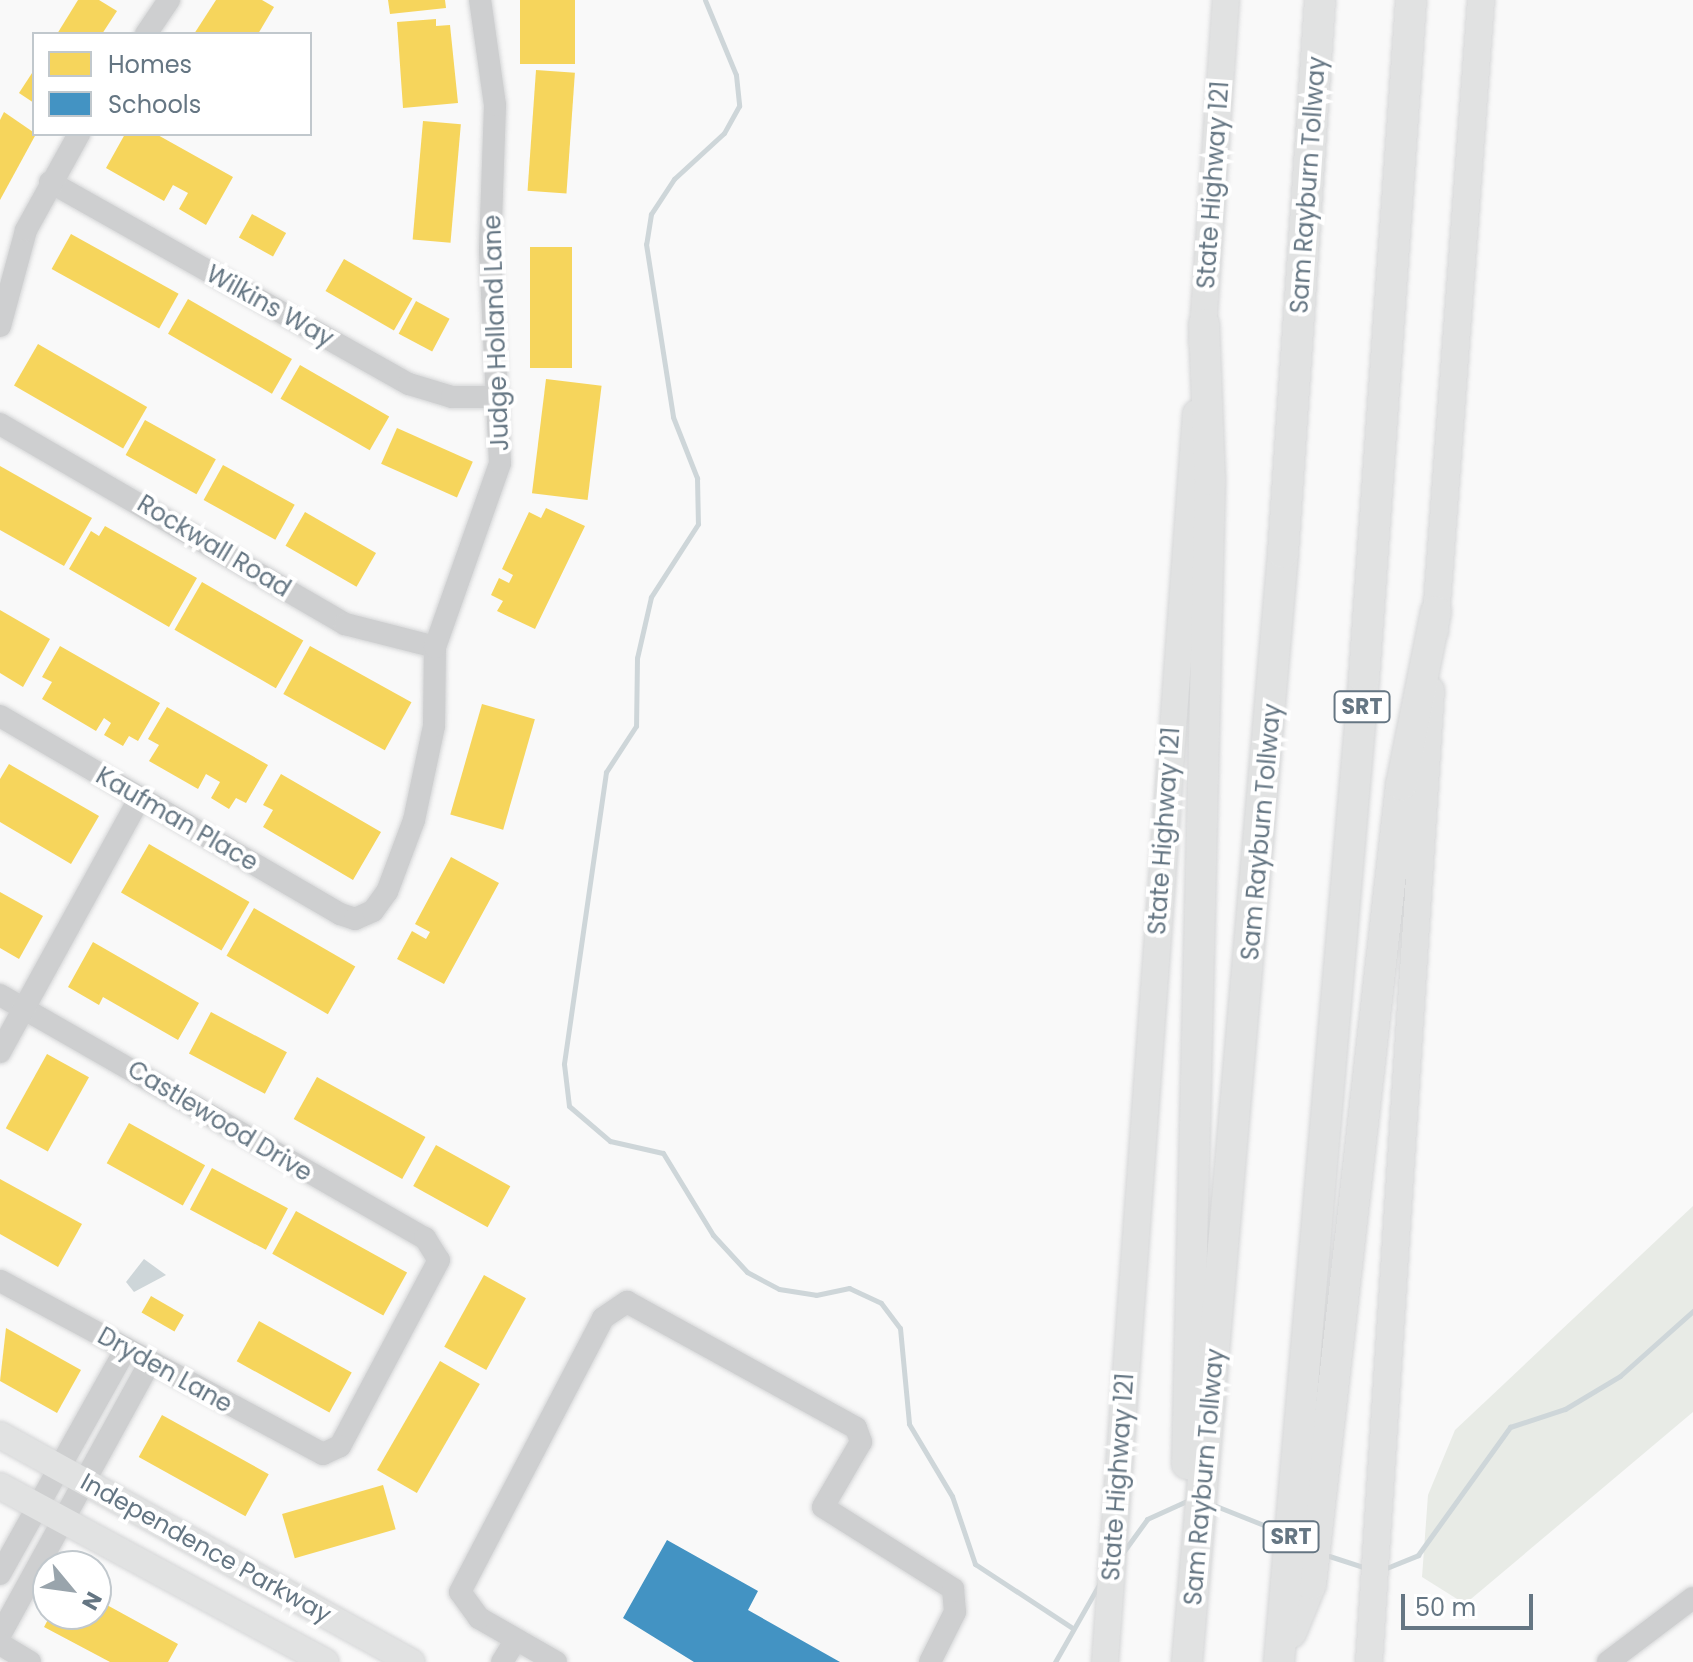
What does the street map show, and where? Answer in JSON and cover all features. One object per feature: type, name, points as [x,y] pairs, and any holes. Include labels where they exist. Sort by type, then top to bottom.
[{"type":"highway","name":"Sam Rayburn Tollway","points":[[1187,1662],[1199,1541],[1187,1492],[1199,1403],[1283,553],[1320,0]]},
{"type":"highway","name":"SRT","points":[[1279,1662],[1364,678],[1411,0]]},
{"type":"highway","points":[[1199,1403],[1210,480],[1204,324]]},
{"type":"highway","points":[[1279,1662],[1311,1584],[1333,1415],[1401,785],[1436,611]]},
{"type":"main road","name":"State Highway 121","points":[[1105,1662],[1226,0]]},
{"type":"main road","points":[[1370,1654],[1436,611],[1481,0]]},
{"type":"main road","name":"Independence Parkway","points":[[0,1435],[412,1662]]},
{"type":"main road","name":"Independence Parkway","points":[[0,1486],[326,1662]]},
{"type":"main road","points":[[336,1662],[354,1629]]},
{"type":"street","points":[[147,32],[169,0]]},
{"type":"street","name":"Judge Holland Lane","points":[[355,919],[387,892],[414,820],[434,726],[435,647],[450,591],[493,499],[500,397],[490,249],[495,105],[480,0]]},
{"type":"street","points":[[0,326],[4,286],[50,182],[78,136]]},
{"type":"street","name":"Wilkins Way","points":[[50,182],[409,384],[452,397],[500,397]]},
{"type":"street","name":"Rockwall Road","points":[[0,424],[345,624],[435,647]]},
{"type":"street","name":"Kaufman Place","points":[[0,716],[355,919]]},
{"type":"street","points":[[0,1052],[140,797]]},
{"type":"street","name":"Castlewood Drive","points":[[0,995],[437,1251],[438,1268],[331,1452]]},
{"type":"street","name":"Dryden Lane","points":[[0,1281],[315,1452],[331,1452]]},
{"type":"street","points":[[556,1662],[465,1607],[464,1571],[603,1318],[627,1302],[856,1428],[861,1442],[823,1507],[953,1589],[955,1612],[930,1662]]},
{"type":"street","points":[[0,1574],[126,1349]]},
{"type":"street","points":[[0,1635],[150,1362]]},
{"type":"street","points":[[1608,1662],[1693,1598]]},
{"type":"street","points":[[502,1662],[516,1640]]},
{"type":"street","points":[[0,1644],[30,1662]]},
{"type":"shaded area","points":[[1693,1206],[1693,1412],[1465,1604],[1422,1577],[1428,1495],[1455,1430]]},
{"type":"shaded area","points":[[144,1259],[166,1275],[134,1292],[126,1282]]},
{"type":"building: Homes","points":[[78,0],[99,0],[117,11],[103,32],[58,32]]},
{"type":"building: Homes","points":[[216,0],[262,0],[274,7],[259,32],[195,32]]},
{"type":"building: Homes","points":[[388,0],[445,0],[446,8],[390,14]]},
{"type":"building: Homes","points":[[520,0],[575,0],[575,64],[520,64]]},
{"type":"building: Homes","points":[[436,19],[436,26],[450,25],[458,103],[403,108],[397,22]]},
{"type":"building: Homes","points":[[536,70],[575,73],[566,193],[528,191]]},
{"type":"building: Homes","points":[[32,73],[32,102],[19,93]]},
{"type":"building: Homes","points":[[4,112],[35,136],[0,200],[0,120]]},
{"type":"building: Homes","points":[[423,121],[461,124],[450,243],[413,240]]},
{"type":"building: Homes","points":[[124,136],[160,136],[233,177],[206,225],[179,209],[188,193],[173,185],[164,201],[106,168]]},
{"type":"building: Homes","points":[[252,214],[286,233],[273,257],[239,238]]},
{"type":"building: Homes","points":[[71,234],[179,294],[159,329],[52,269]]},
{"type":"building: Homes","points":[[530,247],[572,247],[572,368],[530,368]]},
{"type":"building: Homes","points":[[344,259],[412,298],[394,331],[326,291]]},
{"type":"building: Homes","points":[[188,299],[292,359],[272,394],[168,334]]},
{"type":"building: Homes","points":[[416,301],[450,319],[432,352],[399,334]]},
{"type":"building: Homes","points":[[38,344],[147,407],[123,449],[14,386]]},
{"type":"building: Homes","points":[[300,365],[389,416],[370,450],[280,399]]},
{"type":"building: Homes","points":[[546,379],[602,386],[588,500],[532,493]]},
{"type":"building: Homes","points":[[145,420],[216,459],[196,494],[126,455]]},
{"type":"building: Homes","points":[[397,428],[473,462],[457,497],[381,464]]},
{"type":"building: Homes","points":[[223,465],[295,505],[275,540],[204,500]]},
{"type":"building: Homes","points":[[0,466],[92,518],[64,566],[0,530]]},
{"type":"building: Homes","points":[[546,508],[585,526],[535,629],[497,611],[503,601],[491,595],[499,578],[509,583],[513,575],[502,569],[529,512],[541,518]]},
{"type":"building: Homes","points":[[305,512],[376,553],[357,587],[286,546]]},
{"type":"building: Homes","points":[[105,526],[197,578],[169,627],[69,569],[91,531],[99,536]]},
{"type":"building: Homes","points":[[202,582],[303,640],[276,688],[175,630]]},
{"type":"building: Homes","points":[[0,610],[50,639],[23,687],[0,673]]},
{"type":"building: Homes","points":[[60,646],[160,703],[138,741],[129,736],[123,746],[104,735],[111,723],[104,718],[96,731],[42,699],[52,682],[42,677]]},
{"type":"building: Homes","points":[[310,646],[411,702],[385,750],[283,694]]},
{"type":"building: Homes","points":[[482,704],[535,719],[503,830],[450,815]]},
{"type":"building: Homes","points":[[167,707],[268,765],[246,803],[236,798],[229,809],[211,798],[220,782],[206,774],[198,789],[149,761],[159,745],[148,739]]},
{"type":"building: Homes","points":[[9,764],[99,816],[71,864],[0,822],[0,779]]},
{"type":"building: Homes","points":[[281,774],[381,832],[353,880],[263,827],[273,810],[263,805]]},
{"type":"building: Homes","points":[[149,844],[249,902],[221,950],[121,892]]},
{"type":"building: Homes","points":[[451,857],[499,883],[444,984],[397,959],[412,931],[426,939],[430,932],[415,924]]},
{"type":"building: Homes","points":[[0,892],[43,916],[19,959],[0,948]]},
{"type":"building: Homes","points":[[254,908],[355,966],[328,1014],[226,956]]},
{"type":"building: Homes","points":[[93,942],[199,1003],[178,1040],[103,997],[99,1005],[68,987]]},
{"type":"building: Homes","points":[[211,1012],[287,1052],[265,1094],[189,1053]]},
{"type":"building: Homes","points":[[47,1054],[89,1077],[48,1152],[6,1128]]},
{"type":"building: Homes","points":[[317,1077],[425,1137],[402,1179],[294,1119]]},
{"type":"building: Homes","points":[[129,1123],[205,1165],[183,1205],[107,1163]]},
{"type":"building: Homes","points":[[436,1145],[510,1186],[488,1227],[413,1186]]},
{"type":"building: Homes","points":[[212,1168],[288,1208],[266,1250],[190,1209]]},
{"type":"building: Homes","points":[[0,1179],[82,1224],[58,1267],[0,1234]]},
{"type":"building: Homes","points":[[296,1211],[407,1273],[383,1315],[272,1254]]},
{"type":"building: Homes","points":[[484,1275],[526,1298],[486,1370],[444,1347]]},
{"type":"building: Homes","points":[[151,1296],[184,1315],[174,1331],[142,1312]]},
{"type":"building: Homes","points":[[259,1321],[352,1372],[329,1413],[237,1361]]},
{"type":"building: Homes","points":[[6,1328],[81,1370],[57,1413],[0,1381]]},
{"type":"building: Homes","points":[[440,1361],[480,1384],[417,1493],[377,1470]]},
{"type":"building: Homes","points":[[162,1415],[269,1474],[245,1516],[139,1457]]},
{"type":"building: Homes","points":[[383,1485],[396,1529],[295,1558],[282,1514]]},
{"type":"building: Homes","points":[[112,1608],[178,1644],[168,1662],[110,1662],[50,1630],[112,1630]]},
{"type":"building: Schools","points":[[667,1540],[758,1591],[748,1610],[840,1662],[694,1662],[623,1618]]},
{"type":"waterway","points":[[705,0],[736,75],[739,106],[724,133],[674,179],[651,214],[646,244],[673,417],[697,478],[698,524],[651,597],[637,658],[636,726],[606,772],[564,1064],[569,1106],[610,1141],[663,1153],[713,1235],[747,1272],[779,1289],[816,1295],[849,1288],[881,1303],[900,1328],[909,1424],[952,1496],[975,1564],[1071,1627]]},
{"type":"waterway","points":[[1384,1569],[1418,1555],[1510,1427],[1565,1409],[1620,1376],[1693,1311]]},
{"type":"waterway","points":[[1124,1551],[1147,1519],[1189,1500]]},
{"type":"waterway","points":[[1211,1504],[1279,1531]]},
{"type":"waterway","points":[[1323,1554],[1366,1568]]},
{"type":"waterway","points":[[1055,1662],[1101,1581]]}]
